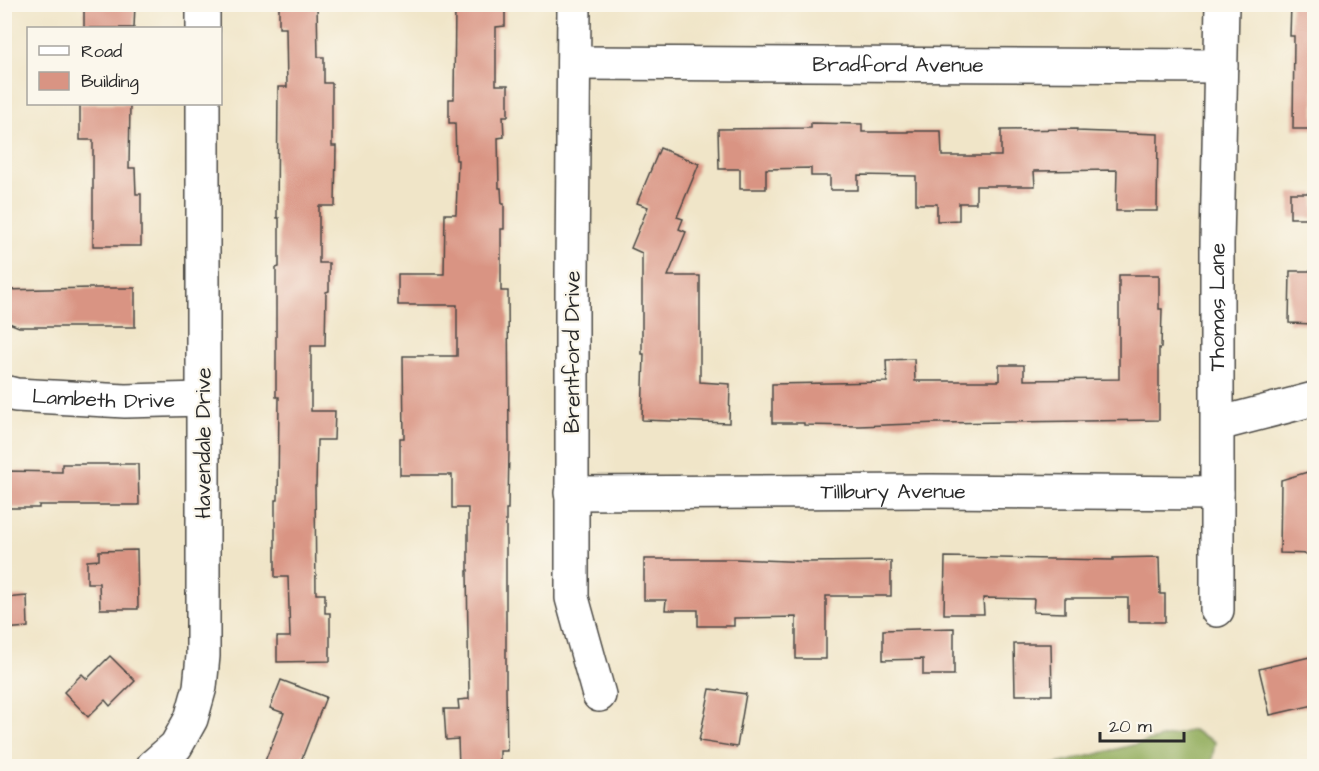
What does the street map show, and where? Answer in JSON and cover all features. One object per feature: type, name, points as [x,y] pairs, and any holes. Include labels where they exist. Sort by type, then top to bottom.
[{"type":"street","points":[[203,4],[203,27]]},
{"type":"street","name":"Brentford Drive","points":[[574,4],[572,598],[599,695]]},
{"type":"street","name":"Thomas Lane","points":[[1218,609],[1217,244],[1222,4]]},
{"type":"street","name":"Bradford Avenue","points":[[574,63],[1221,66]]},
{"type":"street","name":"Havendale Drive","points":[[153,766],[176,746],[191,719],[200,687],[203,656],[203,105]]},
{"type":"street","name":"Lambeth Drive","points":[[4,392],[16,395],[125,401],[203,399]]},
{"type":"street","points":[[1218,424],[1314,399]]},
{"type":"street","name":"Tillbury Avenue","points":[[571,493],[930,491],[1216,493]]},
{"type":"green space","points":[[1193,730],[1215,742],[1211,766],[1049,766]]},
{"type":"building","points":[[84,4],[135,4],[134,27],[84,27]]},
{"type":"building","points":[[279,4],[317,4],[318,57],[324,57],[324,83],[332,83],[332,146],[336,146],[335,206],[319,206],[319,263],[329,263],[325,346],[311,346],[311,411],[335,411],[334,440],[317,440],[315,486],[316,594],[325,594],[325,613],[330,613],[330,661],[277,662],[277,637],[290,637],[288,577],[275,577],[279,397],[276,397],[276,268],[279,267],[278,87],[287,87],[286,28],[279,28]]},
{"type":"building","points":[[455,4],[505,4],[505,26],[496,27],[496,85],[508,85],[508,116],[503,116],[504,137],[498,138],[499,188],[501,188],[502,204],[504,204],[504,229],[501,229],[501,291],[508,291],[509,448],[508,509],[506,509],[507,751],[500,751],[500,766],[459,766],[458,739],[446,740],[444,709],[459,709],[458,700],[469,699],[468,508],[452,508],[452,475],[400,475],[400,438],[404,438],[403,356],[457,356],[457,305],[398,305],[398,274],[444,274],[445,214],[456,214],[458,160],[456,160],[455,123],[449,123],[449,99],[454,99]]},
{"type":"building","points":[[1291,4],[1314,4],[1314,129],[1293,129],[1294,36],[1290,36]]},
{"type":"building","points":[[80,105],[130,105],[129,168],[135,168],[136,194],[141,194],[141,246],[93,246],[93,140],[80,140]]},
{"type":"building","points":[[811,123],[862,124],[862,132],[941,131],[942,156],[1001,156],[1001,130],[1077,129],[1077,131],[1158,134],[1157,211],[1116,211],[1117,170],[1034,171],[1035,186],[976,186],[976,203],[959,203],[959,220],[937,221],[937,204],[916,204],[916,176],[858,175],[858,190],[830,190],[830,176],[811,176],[811,168],[766,169],[766,189],[740,189],[740,169],[719,169],[718,129],[811,128]]},
{"type":"building","points":[[660,148],[699,164],[677,217],[683,219],[679,229],[686,232],[668,276],[700,276],[700,382],[730,384],[729,423],[642,420],[644,354],[642,354],[642,253],[631,248],[648,207],[637,203]]},
{"type":"building","points":[[1290,193],[1314,193],[1314,218],[1290,218]]},
{"type":"building","points":[[1290,271],[1314,271],[1314,324],[1289,323]]},
{"type":"building","points":[[1119,275],[1159,275],[1159,309],[1162,309],[1161,348],[1159,348],[1159,420],[859,426],[772,423],[772,384],[887,382],[886,360],[914,359],[915,381],[999,381],[999,365],[1024,365],[1024,380],[1119,379]]},
{"type":"building","points":[[135,288],[135,327],[19,327],[4,321],[4,290]]},
{"type":"building","points":[[62,464],[138,464],[139,505],[39,505],[39,508],[8,508],[8,504],[4,504],[4,471],[62,472]]},
{"type":"building","points":[[1314,470],[1311,554],[1280,553],[1281,480]]},
{"type":"building","points":[[137,550],[138,609],[100,609],[99,583],[87,583],[87,561],[99,560],[99,551]]},
{"type":"building","points":[[945,557],[1113,560],[1113,558],[1159,557],[1160,594],[1165,594],[1165,622],[1128,622],[1128,598],[1065,598],[1065,613],[1033,612],[1034,599],[983,598],[984,614],[944,614]]},
{"type":"building","points":[[644,559],[891,561],[891,596],[826,596],[826,659],[796,659],[796,617],[734,618],[734,626],[698,626],[698,610],[665,610],[666,600],[644,600]]},
{"type":"building","points":[[27,596],[28,627],[4,629],[4,598]]},
{"type":"building","points":[[954,628],[954,675],[923,675],[923,659],[883,660],[883,630]]},
{"type":"building","points":[[1014,644],[1051,644],[1052,695],[1015,695]]},
{"type":"building","points":[[110,656],[135,681],[110,706],[105,700],[88,717],[64,692],[82,674],[87,679]]},
{"type":"building","points":[[1314,656],[1314,705],[1270,715],[1259,669]]},
{"type":"building","points":[[281,680],[326,697],[299,766],[263,766],[284,713],[270,708]]},
{"type":"building","points":[[710,689],[746,694],[737,747],[699,741]]}]
